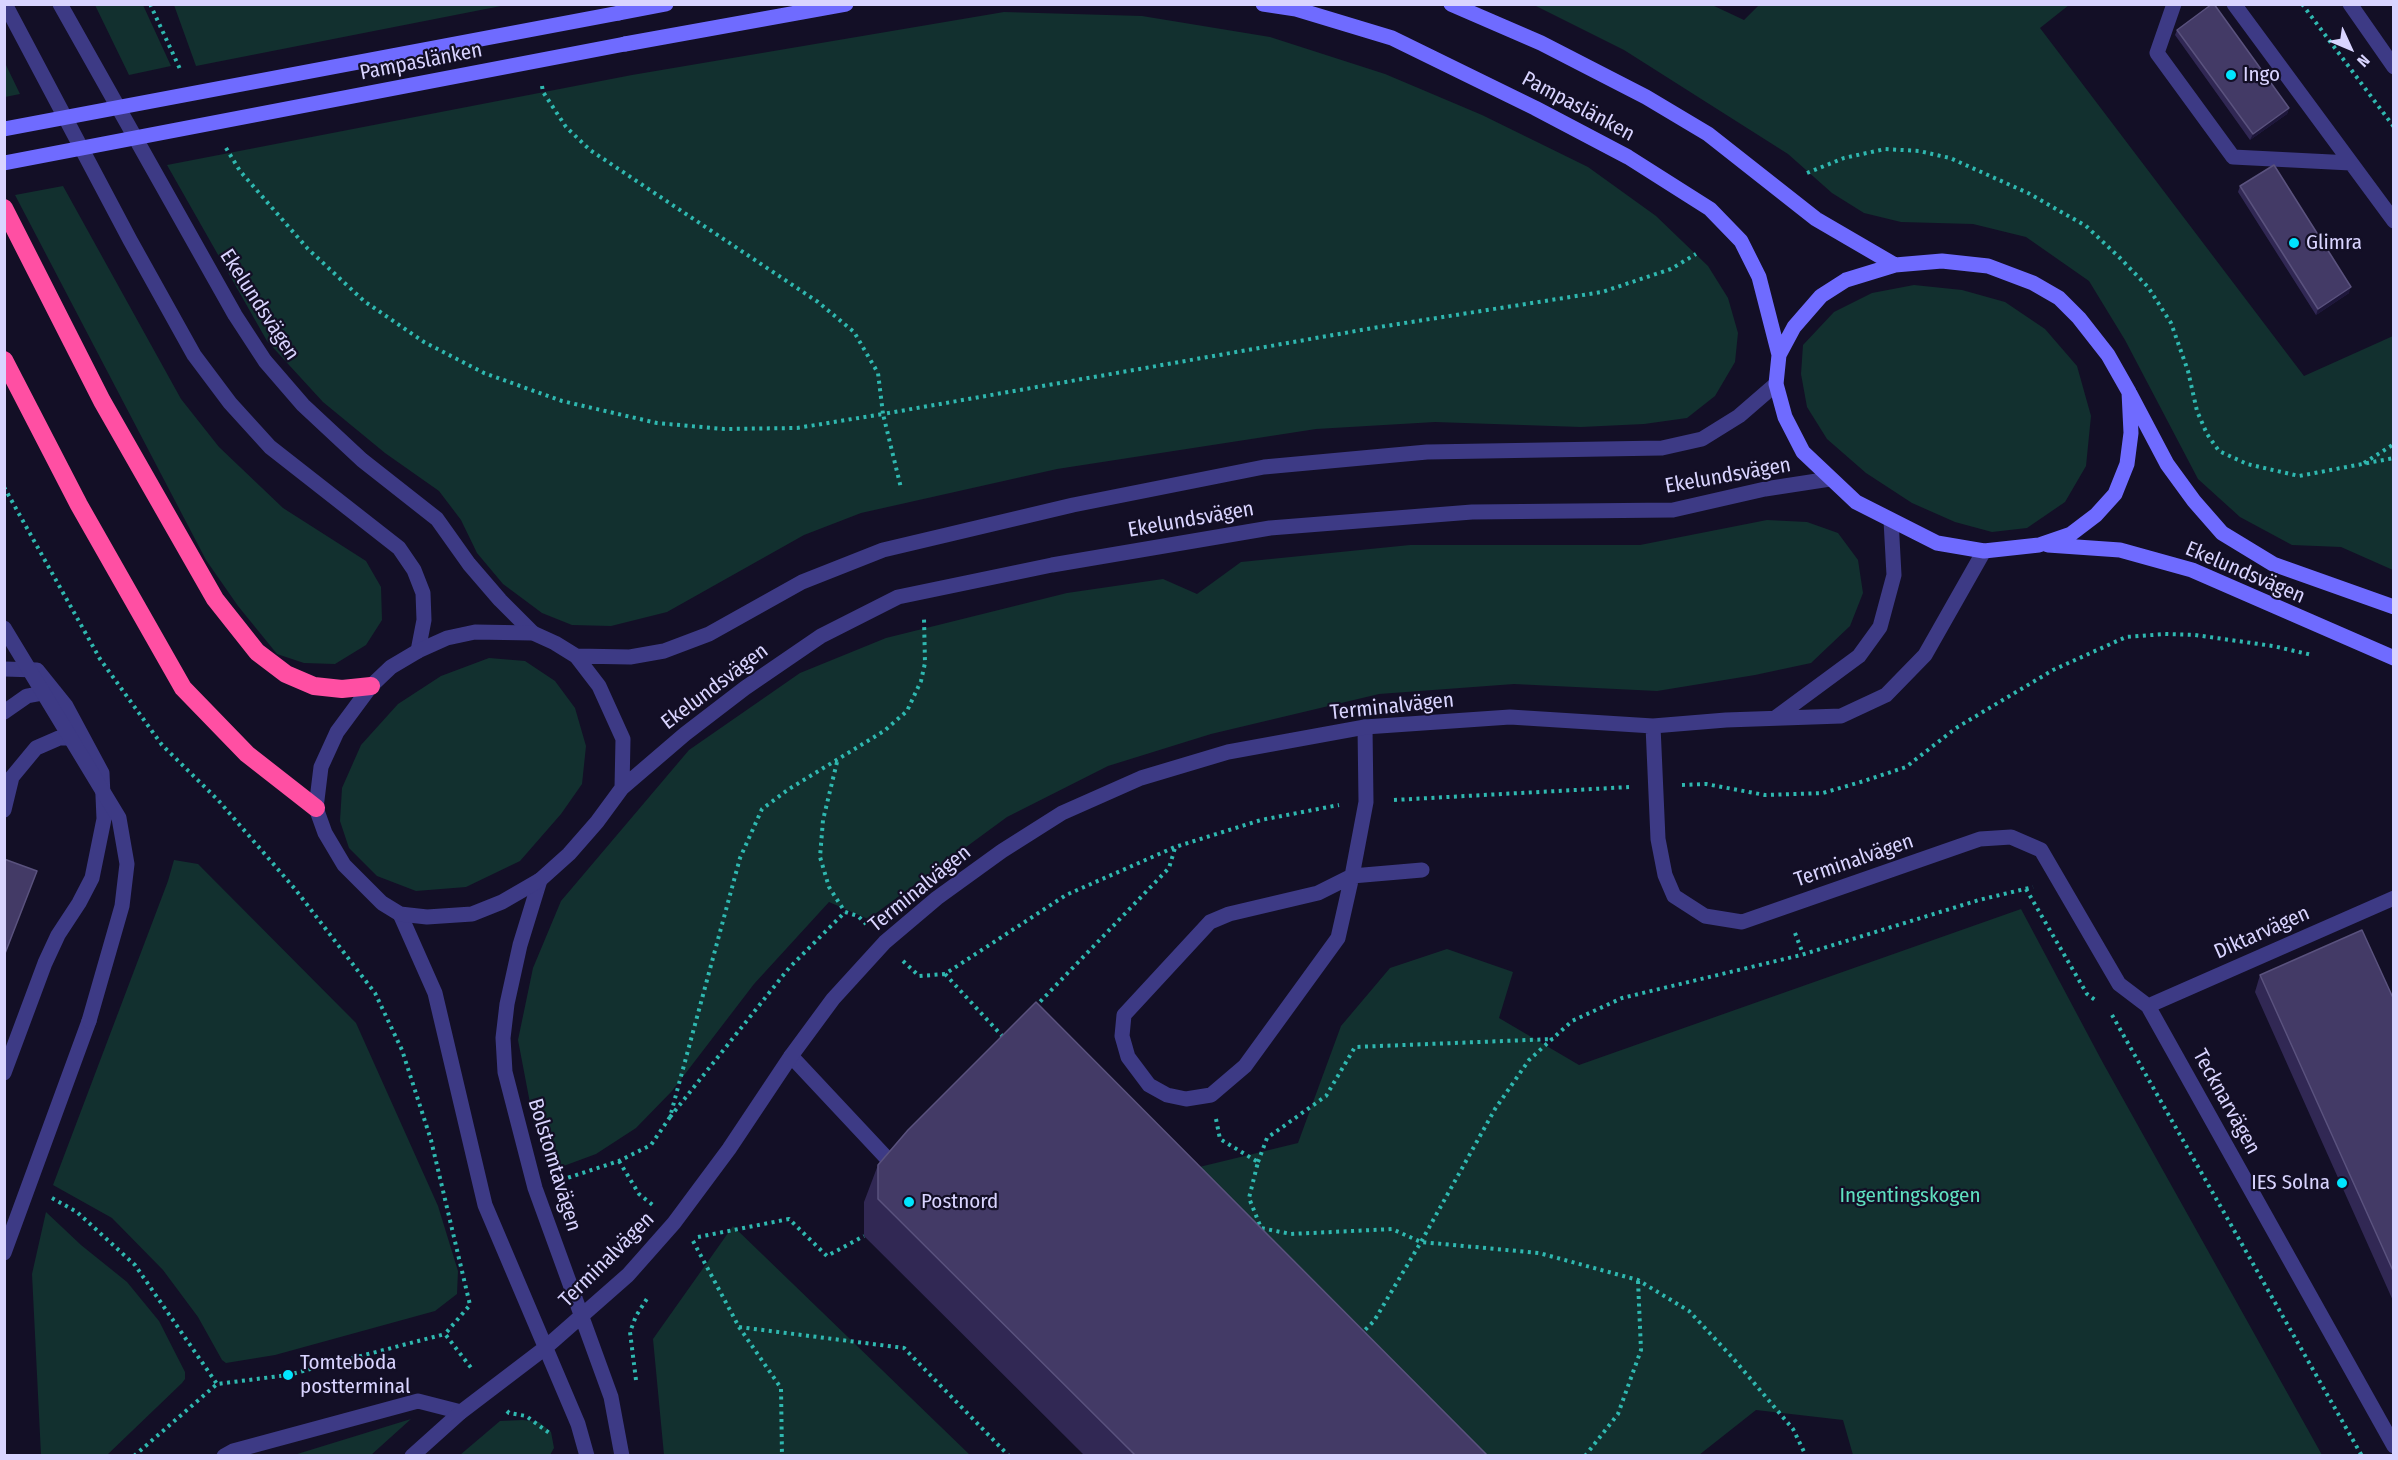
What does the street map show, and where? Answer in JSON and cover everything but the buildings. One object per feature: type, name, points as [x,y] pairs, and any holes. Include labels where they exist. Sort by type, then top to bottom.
[{"type":"highway","points":[[4,208],[102,401],[215,599],[257,652],[286,674],[314,686],[342,689],[371,686]]},
{"type":"highway","points":[[4,360],[79,505],[183,688],[247,754],[316,808]]},
{"type":"main road","name":"Pampaslänken","points":[[4,129],[666,4]]},
{"type":"main road","name":"Pampaslänken","points":[[4,163],[846,4]]},
{"type":"main road","name":"Pampaslänken","points":[[1263,4],[1296,9],[1392,38],[1535,108],[1628,157],[1710,209],[1741,241],[1759,277],[1779,355]]},
{"type":"main road","name":"Pampaslänken","points":[[1451,4],[1541,43],[1646,97],[1708,134],[1816,219],[1895,265]]},
{"type":"main road","name":"Ekelundsvägen","points":[[2394,607],[2272,564],[2222,533],[2194,501],[2168,465],[2108,355],[2079,318],[2059,298],[2033,283],[1988,266],[1942,261],[1895,265],[1846,280],[1821,296],[1794,327],[1779,355],[1776,384],[1785,417],[1803,452],[1856,502],[1937,543],[1984,551],[2039,545],[2120,550],[2192,570],[2394,658]]},
{"type":"main road","name":"Ekelundsvägen","points":[[2039,545],[2071,534],[2096,515],[2115,495],[2127,464],[2131,433],[2129,392]]},
{"type":"street","points":[[4,4],[194,355],[230,403],[270,447],[399,548],[414,570],[423,594],[424,620],[418,651]]},
{"type":"street","name":"Ekelundsvägen","points":[[60,4],[235,315],[265,361],[303,405],[362,460],[437,519],[469,564],[533,633]]},
{"type":"street","points":[[2174,4],[2157,53],[2233,157],[2351,164]]},
{"type":"street","points":[[2234,4],[2394,221]]},
{"type":"street","points":[[2350,4],[2394,67]]},
{"type":"street","name":"Ekelundsvägen","points":[[576,657],[630,657],[664,651],[709,634],[802,582],[883,550],[1073,505],[1264,467],[1427,452],[1662,448],[1702,439],[1739,416],[1776,384]]},
{"type":"street","name":"Ekelundsvägen","points":[[400,914],[427,917],[472,914],[502,902],[540,880],[569,854],[622,788],[685,734],[745,688],[821,636],[898,597],[1052,565],[1270,528],[1472,512],[1673,510],[1765,489],[1830,479]]},
{"type":"street","points":[[1775,718],[1859,656],[1880,627],[1894,575],[1891,520]]},
{"type":"street","name":"Terminalvägen","points":[[412,1455],[461,1412],[582,1317],[628,1275],[674,1223],[729,1149],[791,1056],[833,999],[885,942],[937,897],[1002,851],[1062,813],[1141,777],[1228,752],[1365,728],[1510,717],[1653,726],[1840,716],[1886,695],[1925,655],[1984,551]]},
{"type":"street","points":[[4,628],[120,818],[127,864],[122,906],[89,1021],[4,1253]]},
{"type":"street","points":[[587,1455],[578,1424],[485,1205],[435,993],[400,914],[382,903],[344,865],[325,833],[316,808],[321,767],[337,732],[371,686],[391,667],[418,651],[447,638],[475,632],[533,633],[555,643],[576,657],[599,686],[623,739],[622,788]]},
{"type":"street","points":[[4,669],[37,670],[66,706],[102,773],[104,819],[92,878],[58,935],[45,963],[4,1073]]},
{"type":"street","points":[[4,712],[27,696],[54,691]]},
{"type":"street","name":"Terminalvägen","points":[[1653,726],[1658,838],[1665,875],[1674,896],[1705,916],[1742,922],[1980,839],[2011,837]]},
{"type":"street","points":[[1365,728],[1366,802],[1352,876],[1338,938],[1245,1066],[1211,1095],[1186,1099],[1167,1095],[1149,1085],[1128,1057],[1122,1036],[1124,1015],[1210,922],[1229,914],[1318,893],[1352,876],[1422,870]]},
{"type":"street","points":[[4,810],[12,777],[36,748],[59,738],[83,738]]},
{"type":"street","name":"Tecknarvägen","points":[[2011,837],[2041,850],[2119,984],[2148,1006],[2394,1446]]},
{"type":"street","name":"Bolstomtavägen","points":[[540,880],[520,945],[507,1004],[503,1038],[506,1072],[535,1188],[611,1397],[622,1455]]},
{"type":"street","name":"Diktarvägen","points":[[2148,1006],[2394,898]]},
{"type":"street","points":[[791,1056],[894,1167]]},
{"type":"street","points":[[224,1455],[418,1401],[461,1412]]},
{"type":"path","points":[[150,4],[184,76]]},
{"type":"path","points":[[2302,4],[2394,127]]},
{"type":"path","points":[[542,81],[543,92],[566,127],[590,150],[818,302],[854,332],[878,373],[883,414],[901,488]]},
{"type":"path","points":[[222,141],[240,171],[308,249],[364,301],[424,342],[484,373],[562,401],[657,423],[724,429],[797,428],[1373,328],[1602,292],[1671,269],[1696,254]]},
{"type":"path","points":[[1807,173],[1844,158],[1885,149],[1919,151],[1950,159],[2028,193],[2085,226],[2120,257],[2148,287],[2171,323],[2188,371],[2197,411],[2207,434],[2219,451],[2247,464],[2299,476],[2394,458]]},
{"type":"path","points":[[2362,464],[2394,444]]},
{"type":"path","points":[[4,487],[100,659],[162,745],[226,809],[295,889],[375,993],[402,1050],[431,1140],[470,1305],[445,1334],[288,1375],[217,1384],[134,1455]]},
{"type":"path","points":[[670,1117],[740,858],[762,809],[789,789],[884,731],[907,711],[921,681],[925,663],[924,617]]},
{"type":"path","points":[[838,761],[823,820],[820,857],[829,887],[845,912],[858,916],[919,976],[945,974],[1066,895],[1175,847],[1261,820],[1322,807],[1366,802],[1582,788],[1706,784],[1765,795],[1823,793],[1906,766],[1956,728],[2053,670],[2126,637],[2165,634],[2195,635],[2273,646],[2316,656]]},
{"type":"path","points":[[1029,1014],[1169,868],[1175,847]]},
{"type":"path","points":[[1352,1342],[1374,1321],[1495,1109],[1529,1060],[1572,1021],[1622,998],[1801,956],[1979,900],[2058,879]]},
{"type":"path","points":[[2026,889],[2087,994],[2103,1007]]},
{"type":"path","points":[[535,1188],[619,1161],[651,1145],[670,1117],[789,968],[845,912]]},
{"type":"path","points":[[945,974],[1005,1039],[1013,1031]]},
{"type":"path","points":[[2110,1013],[2362,1455]]},
{"type":"path","points":[[1553,1039],[1356,1047],[1326,1096],[1267,1138],[1249,1198],[1261,1228],[1291,1234],[1392,1228],[1421,1242],[1539,1253],[1638,1280],[1689,1311],[1732,1357],[1793,1429],[1806,1455]]},
{"type":"path","points":[[1211,1095],[1220,1139],[1258,1162]]},
{"type":"path","points":[[619,1161],[639,1194],[674,1223]]},
{"type":"path","points":[[30,1184],[77,1212],[135,1265],[217,1384]]},
{"type":"path","points":[[684,1248],[691,1239],[789,1219],[827,1256],[864,1236]]},
{"type":"path","points":[[691,1239],[739,1326],[781,1388],[782,1455]]},
{"type":"path","points":[[1585,1455],[1617,1414],[1641,1350],[1638,1280]]},
{"type":"path","points":[[638,1391],[630,1332],[636,1316],[650,1293]]},
{"type":"path","points":[[739,1326],[904,1348],[1009,1455]]},
{"type":"path","points":[[445,1334],[509,1413],[526,1416],[553,1436]]},
{"type":"green space","points":[[174,4],[506,5],[196,66]]},
{"type":"green space","points":[[95,5],[143,5],[171,66],[129,75]]},
{"type":"green space","points":[[1534,5],[1712,5],[1744,20],[1759,5],[2069,5],[2040,28],[2304,376],[2393,336],[2393,570],[2341,547],[2292,545],[2240,517],[2198,479],[2125,340],[2089,281],[2026,237],[1973,224],[1901,222],[1864,213],[1832,193],[1788,154],[1624,50]]},
{"type":"green space","points":[[1004,12],[1142,16],[1270,37],[1385,74],[1482,115],[1588,167],[1656,216],[1708,266],[1728,298],[1738,333],[1735,362],[1715,396],[1687,418],[1644,424],[1581,427],[1435,422],[1316,429],[1057,469],[861,513],[804,535],[667,612],[611,626],[572,625],[542,613],[503,584],[477,553],[461,520],[439,491],[385,453],[323,402],[267,341],[167,165],[632,75]]},
{"type":"green space","points":[[5,63],[20,94],[4,97]]},
{"type":"green space","points":[[63,186],[181,399],[219,447],[283,508],[366,561],[381,587],[382,620],[366,645],[335,664],[304,663],[277,654],[238,606],[206,560],[15,195]]},
{"type":"green space","points":[[1914,285],[1962,290],[2005,302],[2045,329],[2077,366],[2091,416],[2086,466],[2065,502],[2027,528],[1992,532],[1955,522],[1912,503],[1866,473],[1827,439],[1807,407],[1801,374],[1803,345],[1834,312],[1872,293]]},
{"type":"green space","points":[[1767,520],[1807,522],[1838,533],[1858,560],[1863,593],[1850,626],[1811,663],[1657,691],[1514,684],[1379,694],[1211,734],[1108,766],[1007,817],[868,919],[829,902],[754,984],[672,1091],[636,1128],[596,1154],[550,1171],[534,1124],[518,1040],[533,968],[561,901],[689,750],[800,673],[886,638],[1067,593],[1163,579],[1197,594],[1241,562],[1410,545],[1640,545]]},
{"type":"green space","points":[[489,658],[525,661],[555,681],[575,708],[586,746],[582,784],[561,814],[520,861],[466,887],[416,891],[377,876],[349,848],[340,821],[342,788],[361,745],[398,704],[441,676]]},
{"type":"green space","points":[[174,860],[198,864],[356,1023],[438,1206],[458,1271],[457,1294],[435,1311],[275,1355],[226,1363],[222,1360],[198,1317],[163,1270],[112,1218],[53,1185]]},
{"type":"green space","name":"Ingentingskogen","points":[[2021,909],[2103,1063],[2322,1455],[1853,1455],[1843,1420],[1756,1410],[1699,1455],[1474,1455],[1187,1170],[1298,1143],[1341,1026],[1390,968],[1447,949],[1513,972],[1499,1018],[1579,1065]]},
{"type":"green space","points":[[46,1212],[81,1245],[127,1282],[159,1321],[185,1372],[185,1379],[182,1383],[107,1455],[41,1455],[32,1274]]},
{"type":"green space","points":[[733,1226],[970,1455],[664,1455],[653,1339]]},
{"type":"green space","points":[[411,1419],[371,1455],[294,1455]]},
{"type":"green space","points":[[500,1421],[539,1422],[551,1432],[554,1448],[550,1455],[460,1455]]},
{"type":"place","name":"Ingo","points":[[2231,75]]},
{"type":"place","name":"Glimra","points":[[2294,243]]},
{"type":"place","name":"IES Solna","points":[[2342,1183]]},
{"type":"place","name":"Postnord","points":[[909,1202]]},
{"type":"place","name":"Tomteboda postterminal","points":[[288,1375]]}]
